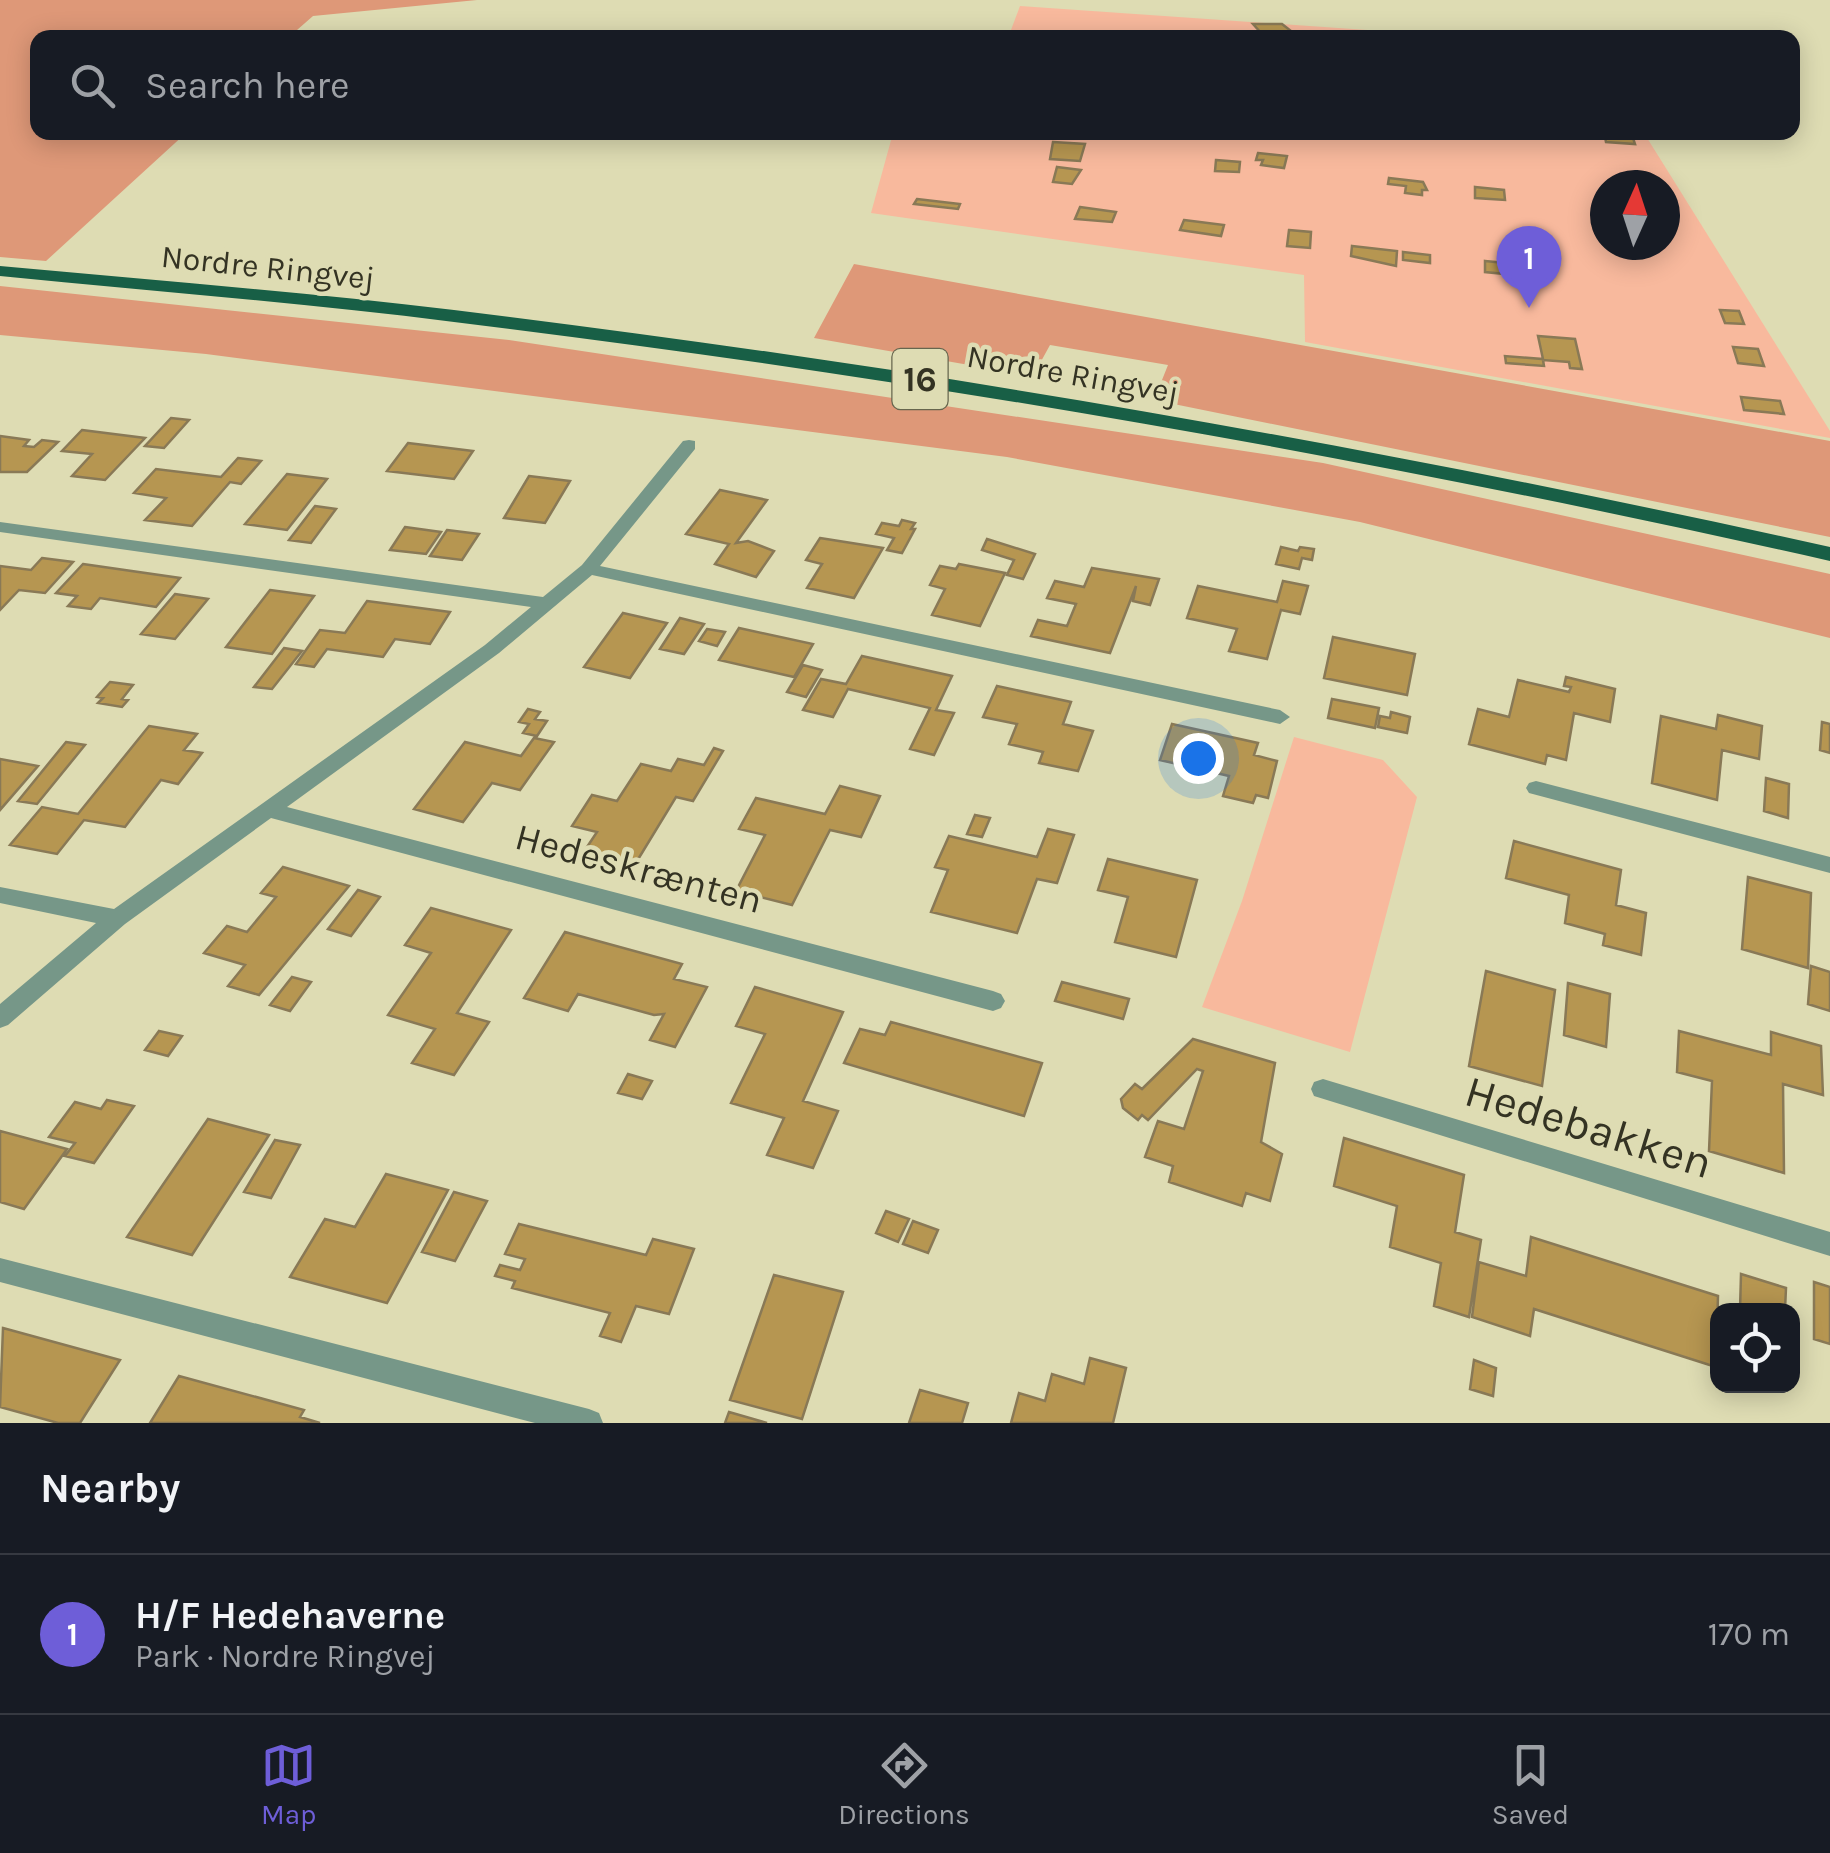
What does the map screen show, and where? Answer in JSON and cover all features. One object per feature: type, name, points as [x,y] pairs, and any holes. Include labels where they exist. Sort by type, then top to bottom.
[{"type":"main road","name":"Nordre Ringvej","points":[[0,272],[449,315],[805,362],[1281,441],[1830,554]]},
{"type":"street","points":[[0,1018],[116,918],[492,649],[588,568],[689,444]]},
{"type":"street","points":[[0,527],[544,604]]},
{"type":"street","points":[[588,568],[1280,718]]},
{"type":"street","points":[[1536,788],[1830,866]]},
{"type":"street","name":"Hedeskrænten","points":[[266,808],[993,1000]]},
{"type":"street","points":[[0,895],[116,918]]},
{"type":"street","name":"Hedebakken","points":[[1323,1089],[1830,1244]]},
{"type":"street","points":[[0,1270],[589,1423]]},
{"type":"shaded area","points":[[0,0],[477,0],[313,16],[297,30],[30,30],[30,140],[178,140],[46,261],[0,257]]},
{"type":"shaded area","points":[[1020,6],[1367,30],[1011,30]]},
{"type":"shaded area","points":[[891,140],[1648,140],[1667,170],[1590,170],[1590,260],[1680,260],[1680,191],[1830,431],[1830,438],[1305,342],[1304,275],[871,213]]},
{"type":"shaded area","points":[[854,264],[1830,441],[1830,537],[1154,400],[1168,365],[1050,345],[1033,376],[814,338]]},
{"type":"shaded area","points":[[0,286],[509,340],[1323,463],[1830,574],[1830,638],[1360,522],[1007,457],[206,354],[0,335]]},
{"type":"shaded area","points":[[1294,737],[1383,760],[1417,797],[1350,1052],[1202,1007],[1242,901]]},
{"type":"building","points":[[1253,24],[1282,24],[1290,30],[1258,30]]},
{"type":"building","points":[[1634,140],[1635,144],[1606,142]]},
{"type":"building","points":[[1053,142],[1085,144],[1080,161],[1050,159]]},
{"type":"building","points":[[1258,153],[1287,156],[1284,168],[1261,165],[1263,160],[1256,160]]},
{"type":"building","points":[[1216,160],[1240,162],[1239,172],[1215,171]]},
{"type":"building","points":[[1057,167],[1081,170],[1072,184],[1053,182]]},
{"type":"building","points":[[1389,178],[1423,182],[1427,190],[1422,190],[1422,195],[1405,193],[1406,186],[1388,184]]},
{"type":"building","points":[[1475,187],[1504,190],[1505,200],[1475,198]]},
{"type":"building","points":[[917,199],[960,204],[958,209],[914,204]]},
{"type":"building","points":[[1080,207],[1116,212],[1112,222],[1075,219]]},
{"type":"building","points":[[1184,220],[1224,225],[1221,236],[1180,230]]},
{"type":"building","points":[[1289,230],[1311,232],[1310,248],[1287,246]]},
{"type":"building","points":[[1352,246],[1397,251],[1396,266],[1351,256]]},
{"type":"building","points":[[1403,252],[1430,255],[1430,263],[1403,260]]},
{"type":"building","points":[[1485,261],[1516,264],[1516,275],[1485,272]]},
{"type":"building","points":[[1720,310],[1739,311],[1744,324],[1725,323]]},
{"type":"building","points":[[1538,336],[1575,339],[1582,369],[1570,368],[1569,362],[1543,360],[1544,366],[1506,363],[1505,356],[1543,359]]},
{"type":"building","points":[[1733,347],[1758,349],[1764,366],[1738,363]]},
{"type":"building","points":[[1741,397],[1780,401],[1784,414],[1744,410]]},
{"type":"building","points":[[171,418],[189,420],[164,448],[145,446]]},
{"type":"building","points":[[82,430],[145,438],[105,480],[72,476],[92,454],[62,451]]},
{"type":"building","points":[[0,436],[29,440],[24,446],[34,447],[42,440],[58,442],[27,472],[0,472]]},
{"type":"building","points":[[408,443],[473,451],[454,479],[387,471]]},
{"type":"building","points":[[238,458],[261,461],[241,484],[230,482],[192,526],[145,520],[166,498],[134,493],[156,469],[221,477]]},
{"type":"building","points":[[287,474],[327,479],[287,530],[245,524]]},
{"type":"building","points":[[529,476],[570,481],[545,523],[504,518]]},
{"type":"building","points":[[720,490],[767,500],[736,543],[748,541],[774,551],[756,577],[715,564],[729,544],[686,534]]},
{"type":"building","points":[[315,506],[336,509],[311,543],[289,540]]},
{"type":"building","points":[[902,520],[915,523],[911,529],[915,529],[902,553],[887,550],[894,538],[876,534],[882,523],[899,526]]},
{"type":"building","points":[[405,527],[441,532],[426,554],[390,550]]},
{"type":"building","points":[[447,530],[479,534],[462,560],[430,556]]},
{"type":"building","points":[[820,538],[883,548],[854,598],[807,588],[822,564],[806,560]]},
{"type":"building","points":[[987,539],[1035,554],[1023,579],[1007,575],[1014,560],[982,550]]},
{"type":"building","points":[[1281,547],[1314,549],[1312,560],[1302,558],[1299,569],[1276,564]]},
{"type":"building","points":[[42,558],[73,562],[45,593],[19,590],[0,610],[0,566],[31,570]]},
{"type":"building","points":[[83,564],[180,578],[156,607],[100,598],[91,609],[68,606],[77,596],[56,593]]},
{"type":"building","points":[[959,564],[1005,573],[980,626],[932,615],[945,589],[930,585],[940,566],[956,569]]},
{"type":"building","points":[[1092,568],[1159,579],[1150,605],[1133,601],[1136,586],[1110,653],[1031,636],[1038,620],[1067,626],[1076,604],[1047,598],[1055,581],[1084,587]]},
{"type":"building","points":[[1283,581],[1308,586],[1300,614],[1281,610],[1267,659],[1229,651],[1237,629],[1187,618],[1198,586],[1277,602]]},
{"type":"building","points":[[270,590],[314,596],[272,654],[226,647]]},
{"type":"building","points":[[175,594],[208,599],[175,639],[141,634]]},
{"type":"building","points":[[367,601],[450,612],[430,644],[395,639],[383,657],[327,649],[314,667],[296,664],[320,630],[345,633]]},
{"type":"building","points":[[623,613],[667,623],[630,678],[584,667]]},
{"type":"building","points":[[680,618],[704,624],[684,654],[660,649]]},
{"type":"building","points":[[739,628],[813,644],[794,677],[719,660]]},
{"type":"building","points":[[707,629],[725,632],[717,646],[699,641]]},
{"type":"building","points":[[1333,637],[1415,654],[1407,695],[1324,678]]},
{"type":"building","points":[[284,648],[302,651],[272,689],[254,687]]},
{"type":"building","points":[[862,656],[952,676],[936,710],[954,713],[934,755],[910,749],[930,708],[848,689],[833,717],[803,710],[821,679],[846,684]]},
{"type":"building","points":[[803,665],[822,670],[806,697],[787,692]]},
{"type":"building","points":[[1566,677],[1615,689],[1610,722],[1574,713],[1566,760],[1547,755],[1545,764],[1469,744],[1478,709],[1509,717],[1518,680],[1569,692],[1571,687],[1564,686]]},
{"type":"building","points":[[110,682],[133,685],[122,699],[128,700],[122,707],[98,703],[103,698],[97,697]]},
{"type":"building","points":[[997,686],[1071,702],[1063,724],[1093,731],[1078,771],[1039,763],[1043,752],[1009,744],[1017,724],[983,717]]},
{"type":"building","points":[[1332,699],[1379,708],[1375,728],[1328,718]]},
{"type":"building","points":[[528,709],[540,712],[535,719],[547,721],[537,736],[523,733],[529,724],[519,722]]},
{"type":"building","points":[[1391,712],[1410,717],[1407,733],[1378,727],[1380,716],[1390,718]]},
{"type":"building","points":[[1718,715],[1762,726],[1759,759],[1722,750],[1717,800],[1652,783],[1661,716],[1716,729]]},
{"type":"building","points":[[1822,722],[1830,724],[1830,753],[1820,750]]},
{"type":"building","points":[[1172,724],[1258,743],[1254,755],[1277,761],[1268,798],[1256,795],[1253,803],[1223,796],[1229,776],[1160,760]]},
{"type":"building","points":[[149,726],[197,734],[184,750],[202,753],[178,784],[161,780],[125,827],[84,820],[57,854],[10,845],[42,807],[78,814]]},
{"type":"building","points":[[534,738],[554,742],[520,790],[492,783],[463,822],[414,809],[465,742],[521,756]]},
{"type":"building","points":[[66,742],[85,745],[37,804],[18,801]]},
{"type":"building","points":[[714,748],[723,751],[693,801],[676,797],[634,866],[583,853],[597,832],[572,826],[592,795],[617,801],[641,764],[671,771],[678,759],[704,765]]},
{"type":"building","points":[[0,759],[38,766],[0,810]]},
{"type":"building","points":[[1766,778],[1789,784],[1788,818],[1764,811]]},
{"type":"building","points":[[840,786],[880,796],[861,837],[830,830],[792,905],[736,891],[765,835],[739,829],[756,798],[825,814]]},
{"type":"building","points":[[975,815],[990,818],[982,837],[967,834]]},
{"type":"building","points":[[1048,829],[1074,835],[1057,883],[1037,879],[1017,933],[931,912],[948,870],[935,867],[949,836],[1037,857]]},
{"type":"building","points":[[1514,841],[1621,870],[1616,905],[1646,913],[1641,955],[1603,945],[1605,934],[1565,923],[1569,895],[1506,878]]},
{"type":"building","points":[[1108,859],[1197,880],[1176,957],[1115,942],[1128,897],[1098,890]]},
{"type":"building","points":[[283,867],[349,886],[259,995],[228,986],[245,965],[204,953],[227,926],[247,932],[276,897],[261,893]]},
{"type":"building","points":[[1748,877],[1811,893],[1808,968],[1742,949]]},
{"type":"building","points":[[358,890],[380,897],[351,936],[328,929]]},
{"type":"building","points":[[431,908],[511,930],[457,1013],[489,1022],[454,1075],[412,1063],[435,1029],[388,1015],[431,953],[405,945]]},
{"type":"building","points":[[565,932],[682,964],[674,979],[707,987],[675,1047],[650,1040],[664,1014],[654,1015],[578,994],[568,1011],[524,998]]},
{"type":"building","points":[[1811,966],[1830,972],[1830,1011],[1808,1004]]},
{"type":"building","points":[[1486,971],[1555,990],[1542,1086],[1469,1066]]},
{"type":"building","points":[[292,977],[311,982],[290,1011],[270,1005]]},
{"type":"building","points":[[1062,982],[1129,999],[1123,1019],[1055,1001]]},
{"type":"building","points":[[1568,983],[1610,994],[1606,1047],[1564,1035]]},
{"type":"building","points":[[755,987],[843,1012],[803,1101],[838,1111],[813,1168],[767,1155],[784,1118],[731,1103],[765,1034],[736,1026]]},
{"type":"building","points":[[891,1022],[1042,1063],[1024,1116],[844,1063],[860,1029],[885,1035]]},
{"type":"building","points":[[159,1031],[182,1036],[168,1056],[145,1050]]},
{"type":"building","points":[[1679,1031],[1771,1055],[1771,1032],[1821,1046],[1823,1095],[1783,1084],[1784,1173],[1709,1151],[1712,1081],[1677,1072]]},
{"type":"building","points":[[1193,1039],[1275,1063],[1261,1142],[1282,1154],[1270,1201],[1246,1193],[1242,1206],[1169,1182],[1173,1166],[1145,1157],[1158,1121],[1184,1129],[1203,1071],[1197,1069],[1148,1120],[1142,1115],[1138,1120],[1123,1108],[1121,1099],[1135,1084],[1142,1089]]},
{"type":"building","points":[[628,1074],[652,1081],[642,1099],[618,1093]]},
{"type":"building","points":[[107,1100],[134,1106],[94,1163],[65,1156],[75,1143],[49,1137],[75,1102],[101,1109]]},
{"type":"building","points":[[208,1119],[269,1135],[192,1255],[127,1237]]},
{"type":"building","points":[[0,1131],[67,1149],[24,1209],[0,1202]]},
{"type":"building","points":[[1344,1138],[1464,1175],[1455,1232],[1481,1240],[1469,1317],[1434,1306],[1441,1263],[1390,1247],[1397,1206],[1334,1186]]},
{"type":"building","points":[[275,1140],[300,1145],[271,1198],[244,1192]]},
{"type":"building","points":[[386,1174],[448,1190],[387,1303],[290,1277],[325,1219],[355,1227]]},
{"type":"building","points":[[454,1192],[487,1201],[455,1261],[422,1252]]},
{"type":"building","points":[[886,1211],[909,1219],[898,1242],[876,1233]]},
{"type":"building","points":[[913,1221],[938,1230],[928,1253],[903,1244]]},
{"type":"building","points":[[519,1224],[646,1255],[653,1239],[694,1249],[669,1314],[636,1306],[621,1342],[600,1336],[610,1313],[512,1288],[515,1281],[495,1276],[500,1265],[520,1270],[525,1259],[505,1254]]},
{"type":"building","points":[[1531,1237],[1718,1296],[1718,1303],[1710,1303],[1710,1365],[1534,1309],[1530,1336],[1472,1317],[1479,1262],[1526,1276]]},
{"type":"building","points":[[1741,1274],[1786,1288],[1785,1303],[1740,1303]]},
{"type":"building","points":[[774,1275],[843,1292],[802,1419],[730,1400]]},
{"type":"building","points":[[1814,1282],[1830,1287],[1830,1344],[1814,1339]]},
{"type":"building","points":[[3,1328],[120,1360],[80,1423],[58,1423],[0,1407]]},
{"type":"building","points":[[1090,1358],[1126,1368],[1113,1423],[1011,1423],[1019,1393],[1045,1401],[1052,1374],[1084,1384]]},
{"type":"building","points":[[1474,1360],[1496,1368],[1493,1396],[1470,1389]]},
{"type":"building","points":[[179,1376],[304,1410],[300,1417],[320,1423],[150,1423]]},
{"type":"building","points":[[920,1390],[968,1403],[962,1423],[909,1423]]},
{"type":"building","points":[[729,1412],[767,1423],[725,1423]]},
{"type":"place","name":"H/F Hedehaverne","points":[[1529,308]]}]
